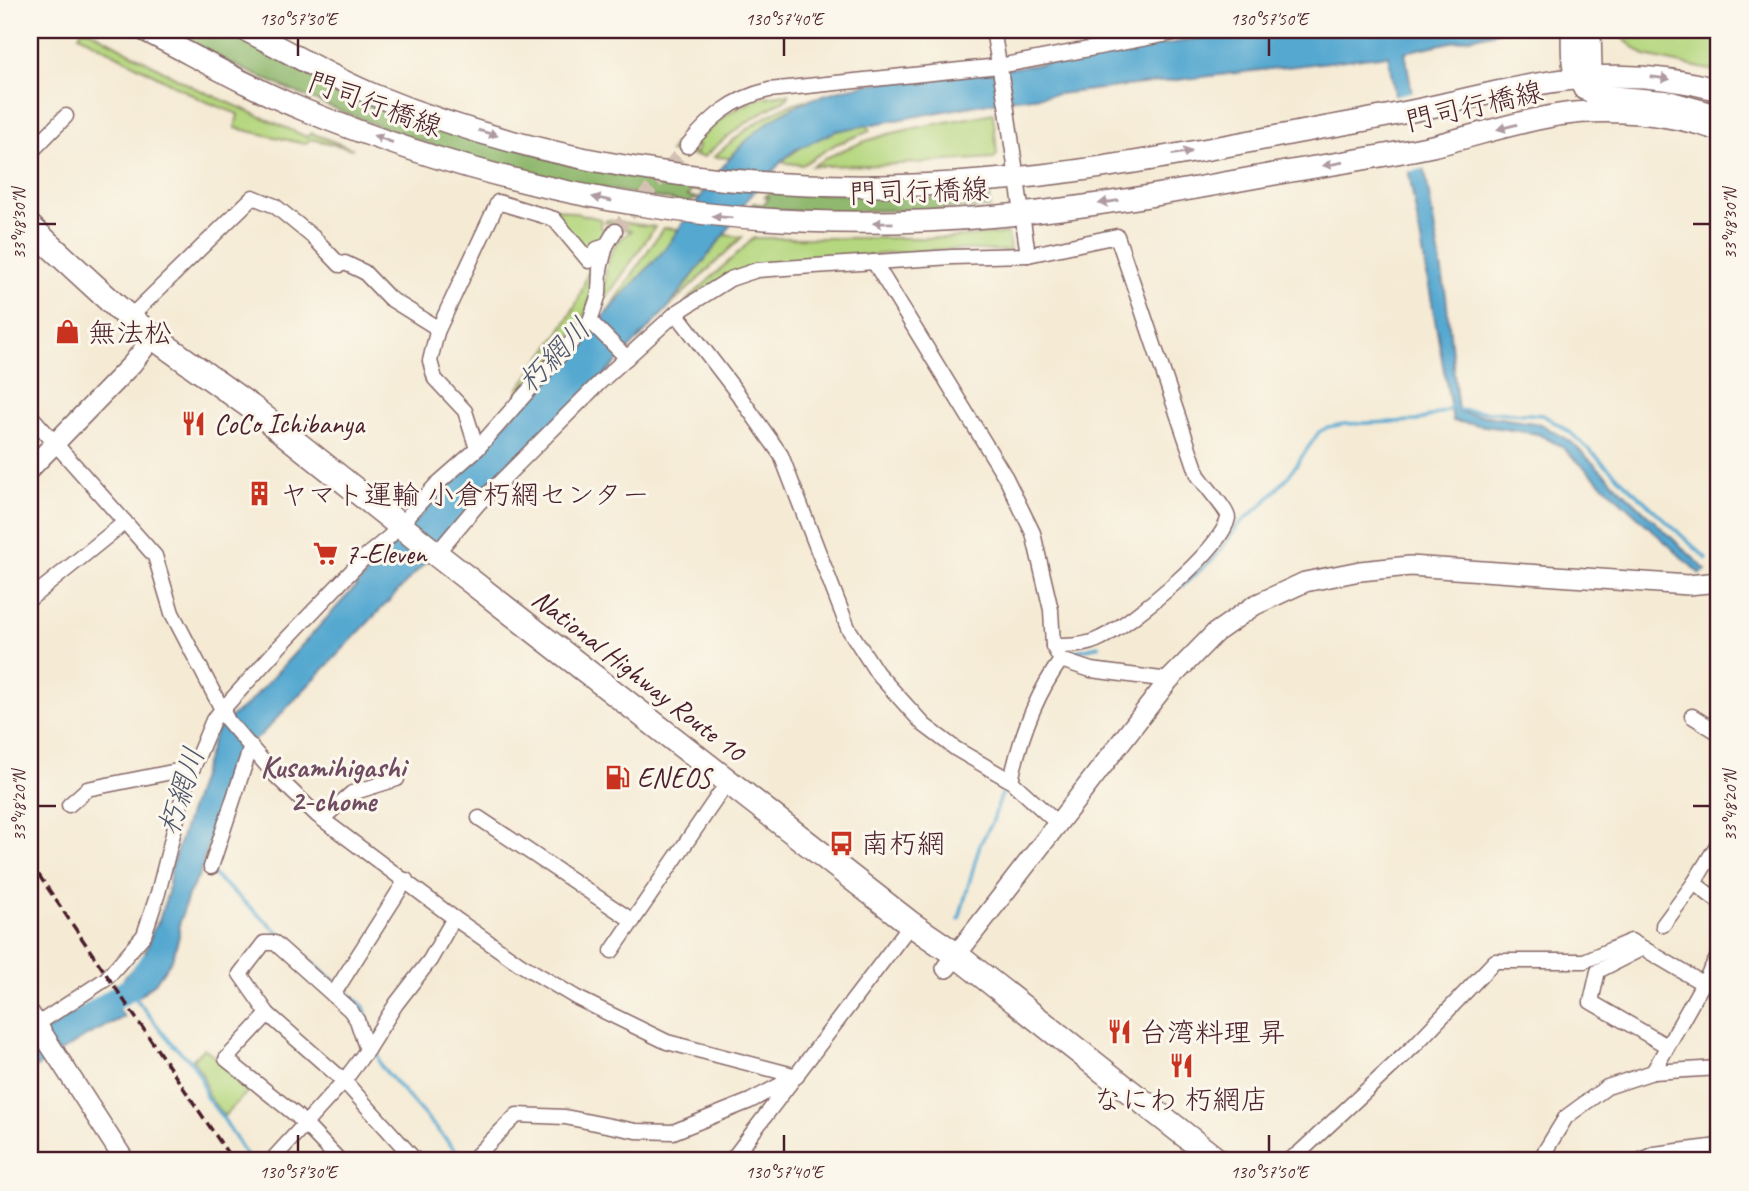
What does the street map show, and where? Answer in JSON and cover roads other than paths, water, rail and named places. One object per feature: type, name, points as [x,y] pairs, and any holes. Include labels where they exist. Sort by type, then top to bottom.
[{"type":"highway","name":"National Highway Route 10","points":[[30,228],[129,318],[149,342]]},
{"type":"highway","name":"National Highway Route 10","points":[[30,248],[74,290],[251,407],[394,531],[907,930]]},
{"type":"highway","name":"National Highway Route 10","points":[[432,560],[720,793],[1218,1161]]},
{"type":"highway","name":"National Highway Route 10","points":[[950,961],[1193,1161]]},
{"type":"main road","name":"門司行橋線","points":[[144,30],[302,109],[448,161],[522,182],[636,206],[755,220],[915,222],[1021,214],[1163,194],[1400,152],[1558,116],[1587,112],[1643,114],[1719,130]]},
{"type":"main road","name":"門司行橋線","points":[[246,30],[373,94],[460,126],[633,168],[773,184],[858,187],[1015,178],[1129,162],[1395,115],[1583,72],[1673,79],[1719,90]]},
{"type":"main road","points":[[1572,30],[1583,72],[1601,96],[1670,102],[1719,116]]},
{"type":"main road","points":[[1558,116],[1574,105],[1590,30]]},
{"type":"street","points":[[993,30],[1028,255]]},
{"type":"street","points":[[687,146],[706,124],[747,95],[797,86],[999,66],[1189,30]]},
{"type":"street","points":[[30,153],[66,116]]},
{"type":"street","points":[[129,318],[253,197],[275,206],[313,237],[340,265],[345,263],[364,272],[389,298],[429,321],[438,332]]},
{"type":"street","points":[[477,449],[465,411],[435,379],[430,361],[438,332],[498,202],[554,219],[589,261],[597,249],[606,246]]},
{"type":"street","points":[[125,1161],[33,1024],[106,979],[144,935],[192,768],[213,720],[225,715],[279,646],[436,485],[477,449],[595,325],[600,269],[606,246],[615,231]]},
{"type":"street","points":[[432,560],[478,504],[624,354],[676,313],[730,279],[757,271],[1028,255],[1117,236],[1198,475],[1209,493],[1226,510],[1228,518],[1212,546],[1194,566],[1142,610],[1100,639],[1077,646],[1053,646]]},
{"type":"street","points":[[874,262],[1006,478],[1033,533],[1051,610],[1053,646],[1061,660],[1091,670],[1169,680]]},
{"type":"street","points":[[676,313],[781,455],[848,628],[877,673],[924,725],[956,749],[1011,781],[1057,823]]},
{"type":"street","points":[[595,325],[624,354]]},
{"type":"street","points":[[30,469],[149,342]]},
{"type":"street","points":[[30,415],[155,556],[172,613],[225,715],[276,776],[322,819],[454,918],[520,964],[577,999],[667,1042],[797,1076]]},
{"type":"street","points":[[31,598],[125,522]]},
{"type":"street","points":[[950,961],[1169,680],[1215,633],[1255,606],[1305,582],[1360,570],[1410,566],[1688,585],[1719,582]]},
{"type":"street","points":[[1011,781],[1029,718],[1048,677],[1061,660]]},
{"type":"street","points":[[1692,716],[1719,733]]},
{"type":"street","points":[[211,867],[251,745]]},
{"type":"street","points":[[69,805],[87,789],[192,768]]},
{"type":"street","points":[[322,819],[352,793],[397,779]]},
{"type":"street","points":[[611,951],[720,793]]},
{"type":"street","points":[[479,818],[632,921]]},
{"type":"street","points":[[1663,925],[1694,883],[1719,842]]},
{"type":"street","points":[[337,989],[406,880]]},
{"type":"street","points":[[1694,883],[1719,902]]},
{"type":"street","points":[[271,1161],[344,1081],[396,1004],[430,960],[454,918]]},
{"type":"street","points":[[731,1161],[907,930]]},
{"type":"street","points":[[1287,1161],[1298,1154],[1415,1045],[1495,961],[1584,961],[1631,941],[1702,983]]},
{"type":"street","points":[[368,1048],[357,1020],[337,989],[275,943],[264,943],[240,974],[268,1014],[344,1081],[416,1161]]},
{"type":"street","points":[[1643,948],[1598,971],[1591,1002],[1667,1046]]},
{"type":"street","points":[[1653,1072],[1719,955]]},
{"type":"street","points":[[268,1014],[226,1059],[296,1115],[340,1161]]},
{"type":"street","points":[[1539,1161],[1566,1117],[1607,1087],[1653,1072],[1719,1068]]},
{"type":"street","points":[[471,1161],[517,1115],[565,1117],[636,1131],[673,1132],[750,1101],[797,1076]]},
{"type":"street","points":[[1639,1161],[1654,1154],[1719,1146]]},
{"type":"water","points":[[1240,30],[1506,30],[1405,52],[1446,296],[1458,412],[1541,424],[1571,442],[1706,570],[1700,574],[1561,446],[1538,434],[1453,421],[1388,55],[999,101],[836,131],[795,150],[781,162],[745,202],[724,235],[666,310],[259,737],[241,747],[199,875],[188,895],[172,959],[155,983],[139,996],[124,978],[144,956],[159,921],[168,892],[171,869],[217,727],[248,704],[666,248],[729,159],[760,128],[802,103],[853,87],[1083,58]]},
{"type":"water","points":[[109,995],[124,1017],[88,1035],[30,1071],[30,1042],[62,1019]]},
{"type":"waterway","points":[[1182,586],[1216,556],[1238,525],[1263,504],[1287,478],[1319,432],[1344,424],[1417,421],[1446,411],[1451,406]]},
{"type":"waterway","points":[[1456,410],[1543,415],[1571,433],[1707,559]]},
{"type":"waterway","points":[[1073,652],[1099,646]]},
{"type":"waterway","points":[[959,919],[980,844],[992,823],[1006,782]]},
{"type":"waterway","points":[[199,862],[335,982]]},
{"type":"waterway","name":"朽網川","points":[[87,1017],[132,987],[151,963]]},
{"type":"waterway","points":[[341,987],[364,1007],[372,1034]]},
{"type":"waterway","points":[[128,989],[173,1045],[191,1061],[201,1078],[206,1097],[223,1118],[250,1161]]},
{"type":"waterway","points":[[375,1045],[381,1066],[465,1161]]},
{"type":"tunnel","points":[[615,231],[687,146]]},
{"type":"railway","points":[[30,862],[233,1161]]},
{"type":"place","name":"無法松","points":[[68,332]]},
{"type":"place","name":"CoCo Ichibanya","points":[[194,423]]},
{"type":"place","name":"ヤマト運輸 小倉朽網センター","points":[[260,494]]},
{"type":"place","name":"7-Eleven","points":[[325,553]]},
{"type":"place","name":"ENEOS","points":[[617,777]]},
{"type":"place","name":"南朽網","points":[[841,843]]},
{"type":"place","name":"台湾料理 昇","points":[[1119,1032]]},
{"type":"place","name":"なにわ 朽網店","points":[[1181,1065]]},
{"type":"district","name":"Kusamihigashi 2-chome","points":[[333,784]]}]
